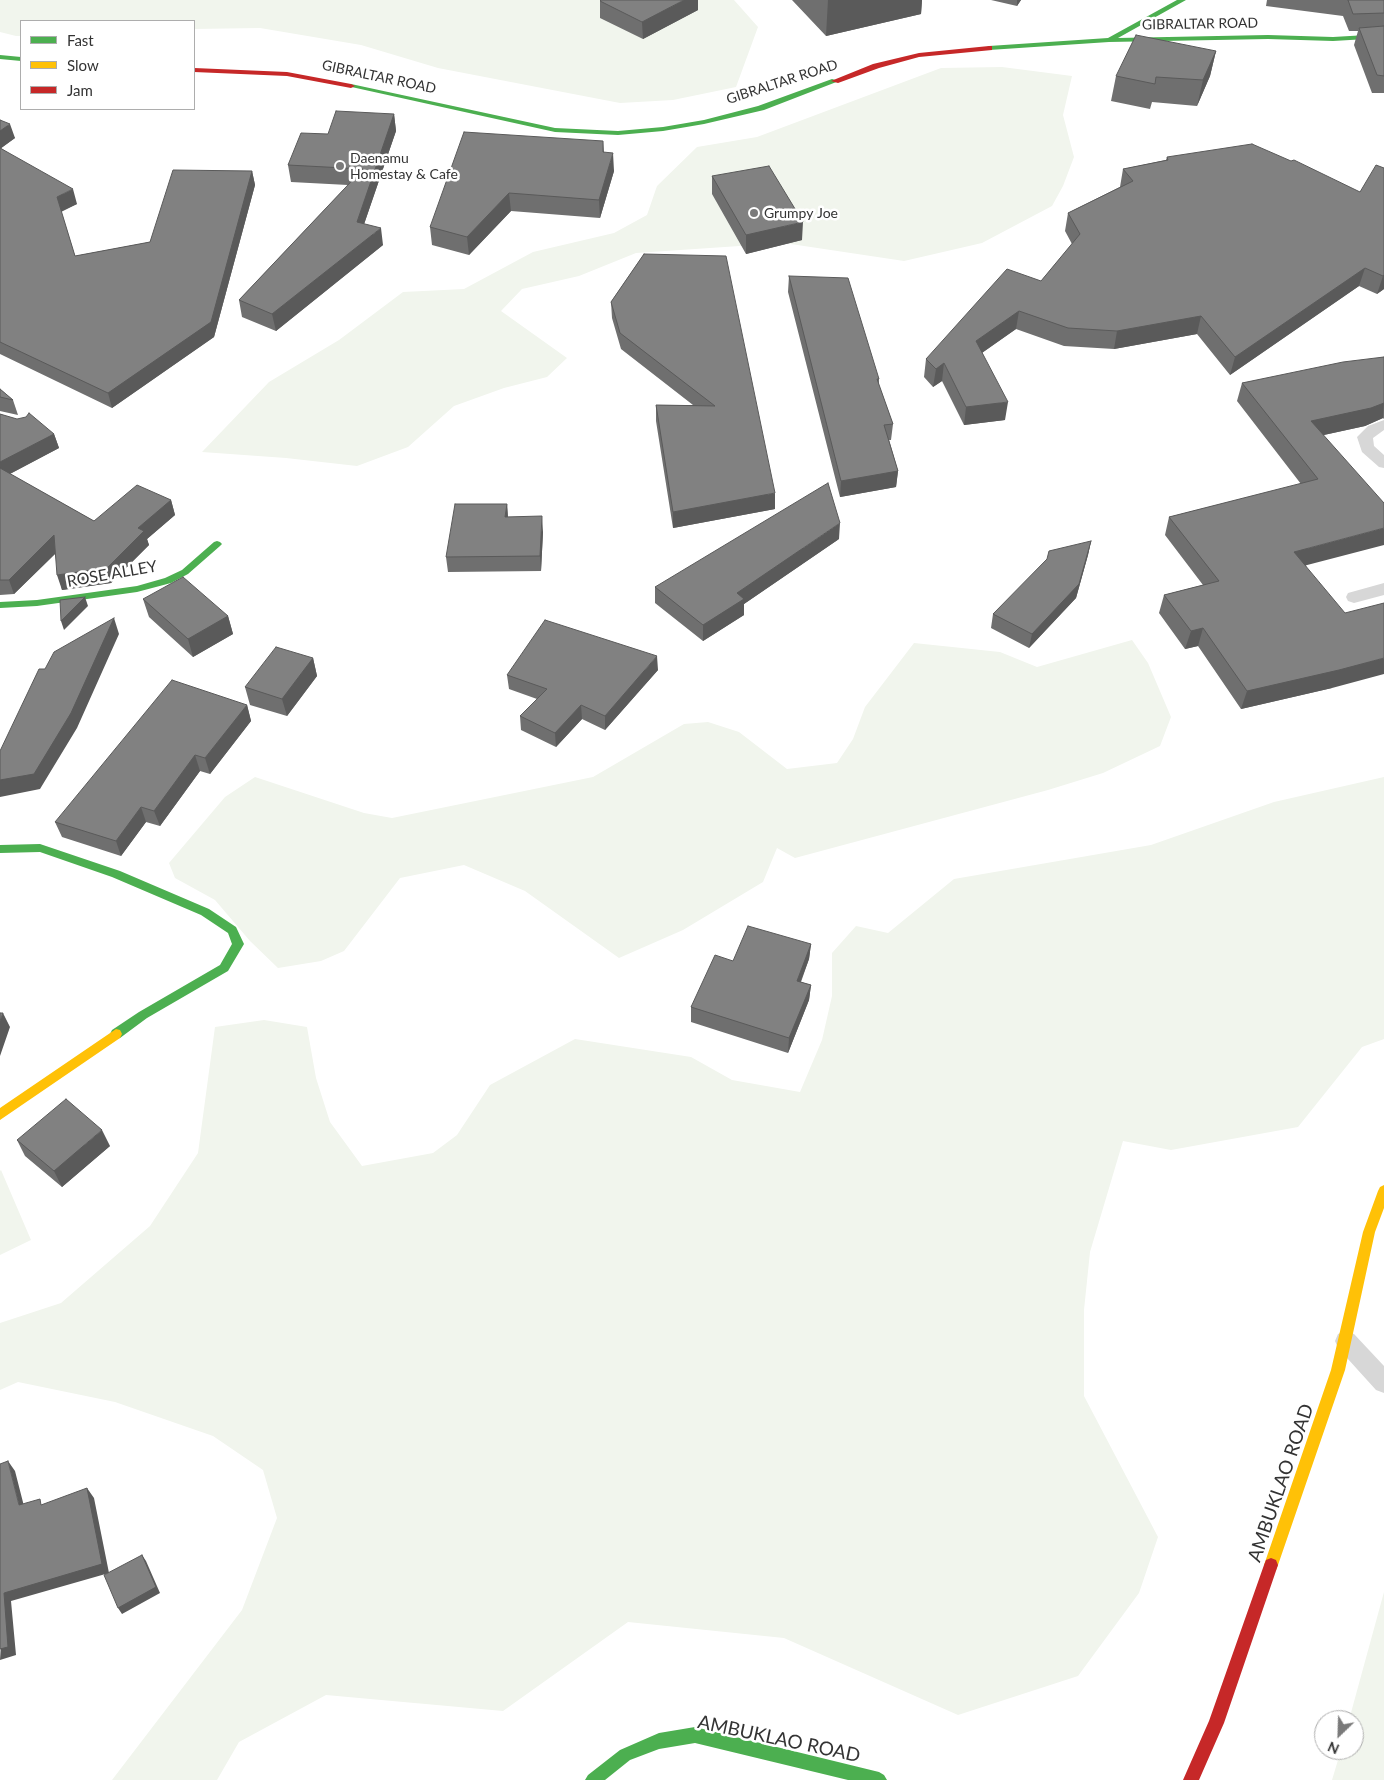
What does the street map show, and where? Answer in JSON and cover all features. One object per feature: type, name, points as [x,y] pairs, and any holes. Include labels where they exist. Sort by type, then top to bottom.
[{"type":"street","points":[[1109,40],[1182,0]]},
{"type":"street","name":"GIBRALTAR ROAD","points":[[195,70],[287,74],[555,130],[618,134],[704,122],[761,108],[876,66],[919,55],[962,50],[1109,40],[1333,39],[1384,36]]},
{"type":"street","points":[[0,57],[20,59]]},
{"type":"street","name":"ROSE ALLEY","points":[[0,605],[37,603],[144,587],[168,581],[185,572],[217,544]]},
{"type":"street","points":[[0,849],[40,848],[116,874],[205,912],[232,930],[238,944],[224,968],[143,1016],[0,1115]]},
{"type":"street","name":"AMBUKLAO ROAD","points":[[1191,1780],[1216,1723],[1265,1587],[1338,1370],[1369,1232],[1384,1191]]},
{"type":"street","name":"AMBUKLAO ROAD","points":[[593,1780],[625,1755],[659,1741],[695,1735],[879,1780]]},
{"type":"lane","points":[[1384,425],[1373,429],[1365,437],[1367,448],[1384,463]]},
{"type":"lane","points":[[1354,597],[1384,589]]},
{"type":"lane","points":[[1346,1341],[1384,1382]]},
{"type":"shaded area","points":[[0,0],[734,0],[758,27],[736,87],[673,100],[620,103],[438,68],[361,45],[260,28],[195,29],[195,20],[20,20],[20,36],[0,32]]},
{"type":"shaded area","points":[[1002,67],[1072,76],[1063,115],[1074,157],[1063,186],[1052,206],[982,243],[904,261],[784,243],[636,253],[579,276],[522,289],[501,311],[567,358],[547,377],[504,388],[454,406],[408,447],[357,466],[286,458],[202,452],[269,382],[339,340],[403,292],[464,289],[533,252],[614,233],[647,215],[657,186],[697,147],[757,137],[941,68]]},
{"type":"shaded area","points":[[1132,640],[1148,663],[1171,717],[1160,746],[1103,773],[1048,790],[795,858],[777,848],[763,882],[683,930],[619,958],[525,891],[464,865],[400,878],[344,951],[321,961],[278,968],[250,941],[215,900],[175,878],[169,863],[225,797],[255,777],[364,813],[392,818],[593,777],[684,724],[708,722],[739,732],[787,769],[837,763],[853,739],[865,707],[914,643],[1000,652],[1037,667]]},
{"type":"shaded area","points":[[1384,777],[1384,1039],[1362,1047],[1298,1127],[1171,1150],[1123,1141],[1090,1252],[1084,1310],[1084,1396],[1158,1537],[1139,1593],[1078,1676],[958,1715],[784,1638],[628,1622],[503,1711],[326,1695],[239,1742],[217,1780],[112,1780],[242,1610],[277,1518],[263,1470],[213,1436],[115,1402],[18,1382],[0,1390],[0,1323],[61,1303],[150,1226],[198,1153],[215,1027],[264,1020],[307,1027],[316,1078],[330,1122],[362,1166],[433,1153],[457,1135],[490,1085],[575,1039],[691,1057],[732,1080],[800,1092],[822,1040],[832,996],[832,953],[856,926],[888,933],[954,879],[1151,845],[1274,802]]},
{"type":"shaded area","points":[[0,1171],[31,1240],[0,1255]]},
{"type":"shaded area","points":[[1384,1592],[1384,1780],[1332,1780],[1338,1760],[1364,1760],[1364,1710],[1352,1710]]},
{"type":"building","points":[[601,0],[684,0],[642,22]]},
{"type":"building","points":[[1348,0],[1384,0],[1384,13],[1353,14]]},
{"type":"building","points":[[1384,26],[1384,76],[1377,75],[1359,28]]},
{"type":"building","points":[[1136,35],[1216,51],[1203,80],[1156,77],[1155,84],[1116,76]]},
{"type":"building","points":[[336,111],[394,114],[357,222],[381,228],[272,314],[239,300],[363,169],[288,165],[301,133],[328,134]]},
{"type":"building","points":[[0,120],[10,124],[0,131]]},
{"type":"building","points":[[464,132],[603,141],[603,152],[613,153],[599,200],[509,193],[467,237],[430,227]]},
{"type":"building","points":[[1252,144],[1291,161],[1294,160],[1360,192],[1376,165],[1384,168],[1383,276],[1365,268],[1235,357],[1201,316],[1117,331],[1068,328],[1019,311],[976,341],[1008,402],[966,407],[944,363],[936,369],[926,359],[1007,269],[1041,281],[1080,234],[1068,213],[1133,181],[1123,169],[1168,160],[1167,157]]},
{"type":"building","points":[[0,148],[73,189],[57,197],[75,256],[150,242],[173,170],[252,171],[211,322],[108,393],[0,342]]},
{"type":"building","points":[[769,166],[803,222],[746,235],[712,176]]},
{"type":"building","points":[[644,254],[726,256],[775,493],[673,512],[656,405],[715,406],[620,333],[611,302]]},
{"type":"building","points":[[789,276],[848,278],[879,379],[877,379],[893,424],[884,425],[898,471],[841,481]]},
{"type":"building","points":[[1384,357],[1384,403],[1371,408],[1311,421],[1384,503],[1384,528],[1294,552],[1345,613],[1384,603],[1384,658],[1247,691],[1203,628],[1191,631],[1164,595],[1219,581],[1169,517],[1318,479],[1242,383],[1343,362]]},
{"type":"building","points":[[0,389],[13,400],[0,397]]},
{"type":"building","points":[[29,413],[54,434],[0,462],[0,414],[17,419],[26,417]]},
{"type":"building","points":[[0,468],[94,521],[137,485],[171,500],[138,528],[144,531],[107,568],[57,575],[54,535],[9,580],[0,580]]},
{"type":"building","points":[[828,483],[840,523],[737,593],[744,599],[703,625],[655,587]]},
{"type":"building","points":[[455,504],[507,504],[505,517],[542,516],[540,556],[446,557]]},
{"type":"building","points":[[1091,541],[1079,584],[1032,634],[993,614],[1047,559],[1049,551]]},
{"type":"building","points":[[183,577],[228,616],[188,639],[143,599]]},
{"type":"building","points":[[85,597],[61,621],[60,600]]},
{"type":"building","points":[[114,618],[71,713],[34,774],[0,780],[0,751],[39,669],[45,669],[54,652]]},
{"type":"building","points":[[545,620],[657,656],[605,716],[581,705],[555,733],[520,716],[547,689],[507,675]]},
{"type":"building","points":[[276,647],[313,658],[282,699],[245,687]]},
{"type":"building","points":[[172,680],[247,705],[205,758],[195,755],[154,811],[141,807],[116,841],[55,822]]},
{"type":"building","points":[[748,926],[811,944],[797,981],[811,985],[789,1038],[691,1007],[715,955],[733,961]]},
{"type":"building","points":[[66,1099],[102,1130],[54,1171],[17,1140]]},
{"type":"building","points":[[8,1461],[19,1505],[40,1499],[41,1505],[87,1488],[102,1564],[4,1593],[8,1647],[0,1649],[0,1464]]},
{"type":"building","points":[[142,1555],[156,1587],[118,1608],[104,1575]]},
{"type":"traffic: fast","points":[[1112,38],[1182,0]]},
{"type":"traffic: fast","points":[[989,48],[1109,40],[1268,37],[1333,39],[1384,36]]},
{"type":"traffic: fast","points":[[0,57],[20,59]]},
{"type":"traffic: fast","points":[[351,86],[555,130],[618,133],[663,129],[704,122],[761,108],[835,81]]},
{"type":"traffic: fast","points":[[0,605],[37,603],[137,589],[168,581],[185,572],[217,544]]},
{"type":"traffic: fast","points":[[0,849],[40,848],[116,874],[205,912],[232,930],[238,944],[224,968],[143,1015],[116,1034]]},
{"type":"traffic: fast","points":[[593,1780],[625,1755],[659,1741],[695,1735],[879,1780]]},
{"type":"traffic: slow","points":[[0,1115],[116,1034]]},
{"type":"traffic: slow","points":[[1271,1565],[1338,1370],[1369,1232],[1384,1191]]},
{"type":"traffic: jam","points":[[835,81],[876,66],[919,55],[989,48]]},
{"type":"traffic: jam","points":[[195,70],[287,74],[351,86]]},
{"type":"traffic: jam","points":[[1191,1780],[1216,1723],[1271,1565]]},
{"type":"place","name":"Daenamu Homestay & Cafe","points":[[340,166]]},
{"type":"place","name":"Grumpy Joe","points":[[754,213]]}]
